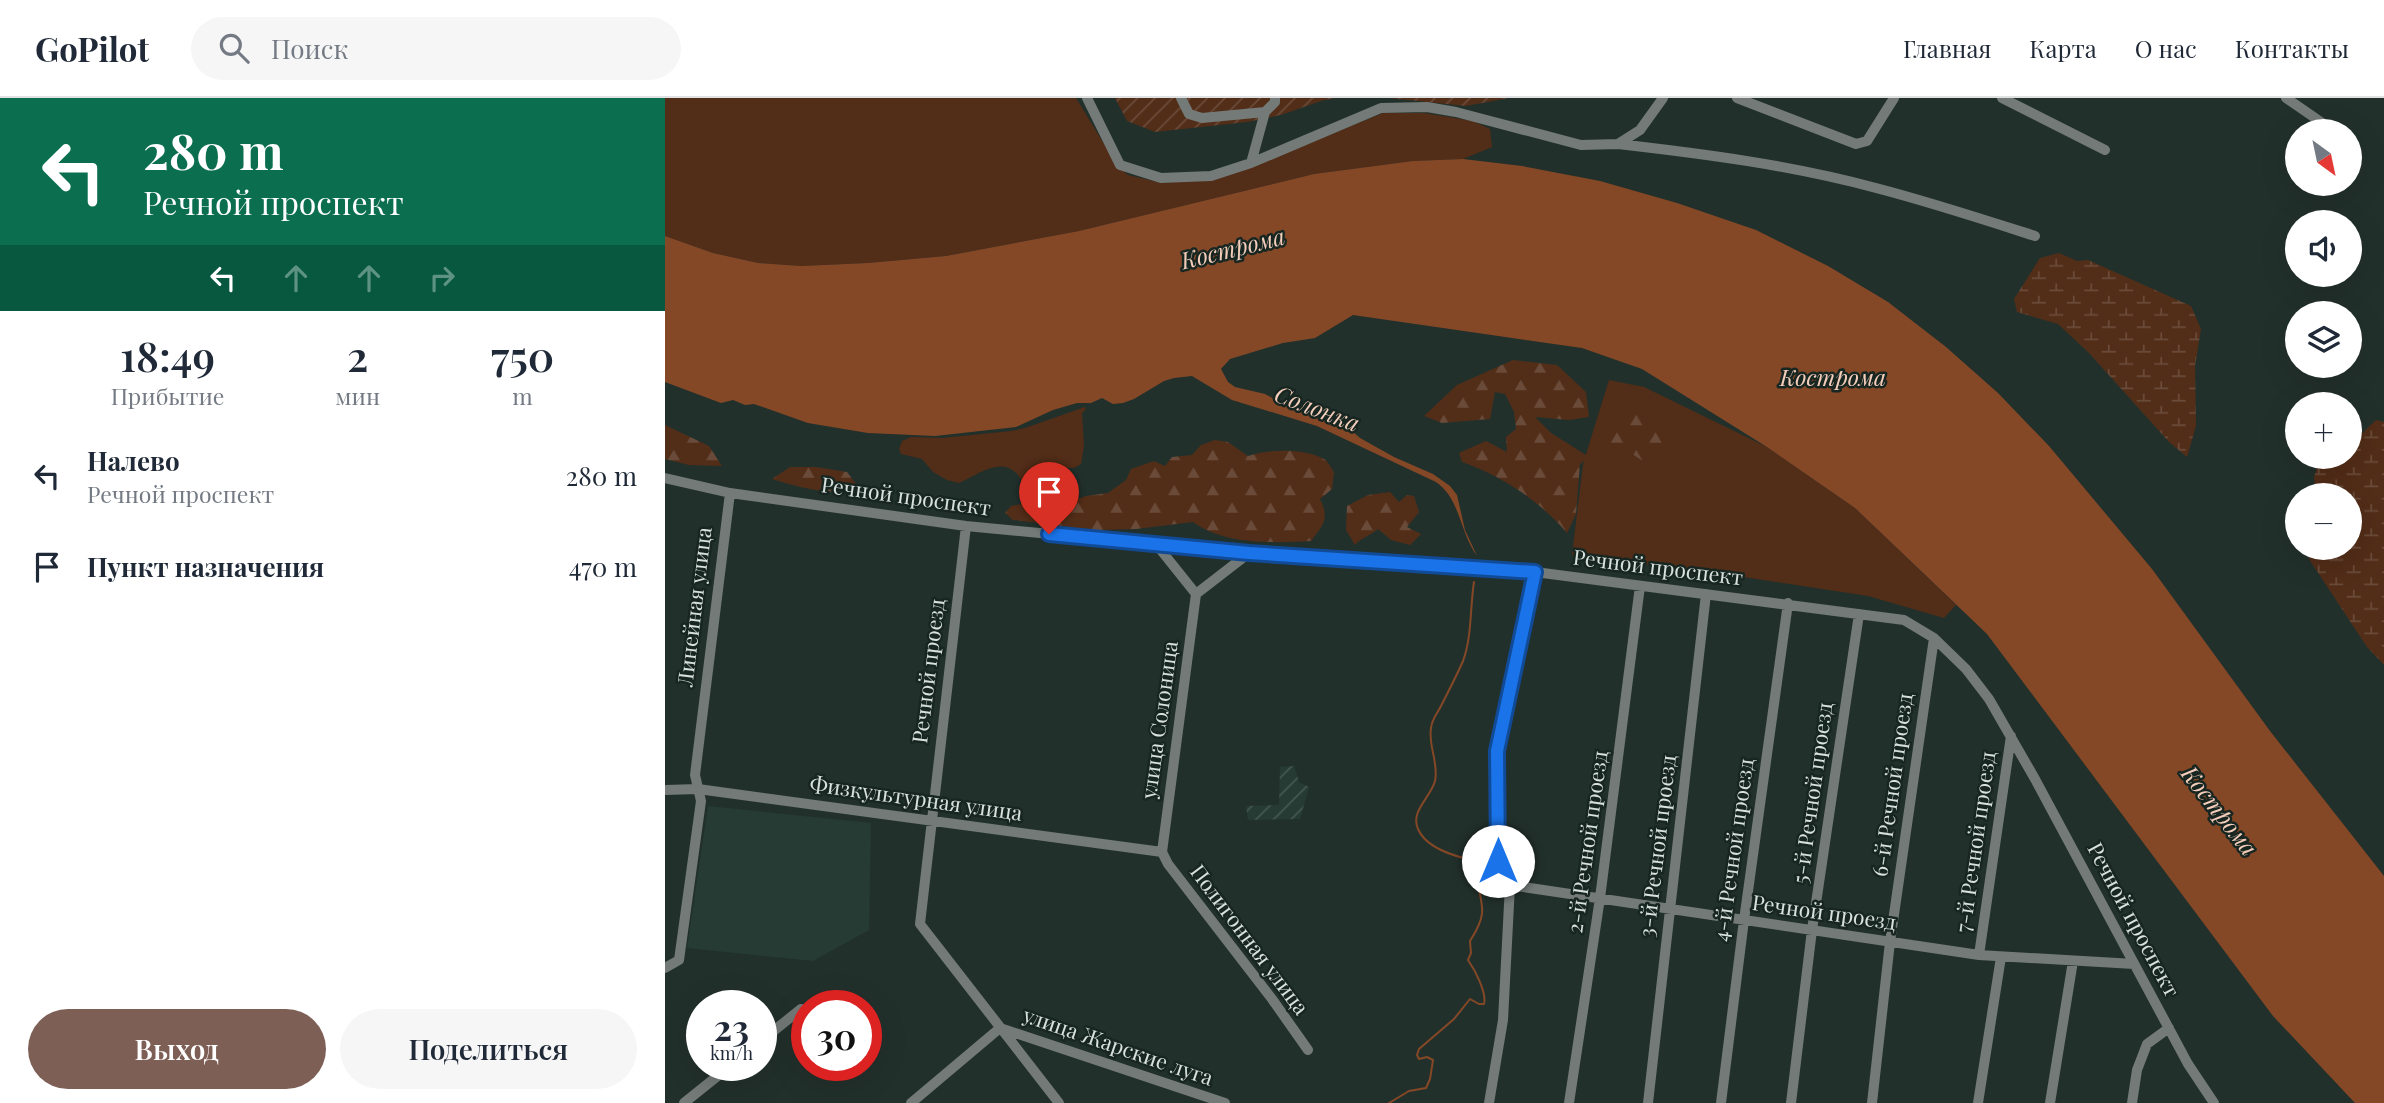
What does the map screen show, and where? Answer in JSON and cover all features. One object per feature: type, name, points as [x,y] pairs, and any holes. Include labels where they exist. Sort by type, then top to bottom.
[{"type":"street","points":[[1087,98],[1120,166],[1161,178],[1211,176],[1251,163],[1382,103],[1456,112],[1580,145],[1618,144],[1703,153],[1780,166],[1876,187],[2035,236]]},
{"type":"street","points":[[1181,98],[1189,114],[1202,118],[1265,112]]},
{"type":"street","points":[[1251,163],[1265,112],[1275,102],[1275,98]]},
{"type":"street","points":[[1737,98],[1856,144],[1867,141],[1894,98]]},
{"type":"street","points":[[2002,98],[2105,150]]},
{"type":"street","points":[[2286,98],[2317,119]]},
{"type":"street","points":[[1618,144],[1640,130],[1663,99]]},
{"type":"street","name":"Речной проспект","points":[[665,478],[730,493],[966,526],[1249,553],[1535,572],[1904,620],[1934,639],[1966,670],[1989,699],[2188,1064],[2214,1103]]},
{"type":"street","name":"Линейная улица","points":[[665,968],[679,960],[701,801],[695,775],[696,761],[730,493]]},
{"type":"street","name":"Речной проезд","points":[[966,526],[920,924],[1000,1028]]},
{"type":"street","points":[[1156,544],[1196,594],[1249,553]]},
{"type":"street","points":[[1489,1103],[1503,1020],[1510,885],[1498,861],[1497,751],[1535,572]]},
{"type":"street","name":"2-й Речной проезд","points":[[1569,1103],[1600,898],[1640,586]]},
{"type":"street","name":"улица Солоница","points":[[1162,852],[1196,594]]},
{"type":"street","name":"3-й Речной проезд","points":[[1648,1103],[1706,594]]},
{"type":"street","name":"4-й Речной проезд","points":[[1721,1103],[1788,603]]},
{"type":"street","name":"5-й Речной проезд","points":[[1791,1103],[1812,930],[1859,614]]},
{"type":"street","name":"6-й Речной проезд","points":[[1872,1103],[1890,942],[1934,639]]},
{"type":"street","name":"7-й Речной проезд","points":[[1979,955],[2011,735]]},
{"type":"street","name":"Физкультурная улица","points":[[665,790],[698,789],[1162,852]]},
{"type":"street","name":"Полигонная улица","points":[[1162,852],[1168,864],[1308,1050]]},
{"type":"street","name":"Речной проезд","points":[[1510,885],[1979,955],[2134,964]]},
{"type":"street","points":[[1978,1103],[2001,957]]},
{"type":"street","points":[[2050,1103],[2073,961]]},
{"type":"street","points":[[777,1028],[791,1017]]},
{"type":"street","points":[[911,1103],[1000,1028],[1059,1103]]},
{"type":"street","name":"улица Жарские луга","points":[[1000,1028],[1225,1103]]},
{"type":"street","points":[[2131,1103],[2137,1070],[2147,1044],[2169,1028]]},
{"type":"street","points":[[684,1103],[711,1081]]},
{"type":"shaded area","points":[[1294,766],[1299,782],[1309,787],[1300,819],[1248,820],[1246,806],[1279,805],[1280,767]]},
{"type":"shaded area","points":[[708,806],[871,823],[869,930],[813,961],[687,948]]},
{"type":"green space","points":[[665,98],[1076,98],[1117,165],[1128,175],[1162,183],[1212,179],[1244,170],[1383,113],[1424,113],[1473,121],[1490,129],[1492,147],[1463,159],[1413,161],[1314,174],[1079,231],[946,256],[801,266],[758,263],[713,253],[665,236]]},
{"type":"green space","points":[[1115,98],[1336,98],[1247,122],[1155,132],[1127,121]]},
{"type":"green space","points":[[1389,98],[1509,98],[1466,106]]},
{"type":"green space","points":[[2059,253],[2077,261],[2088,260],[2191,306],[2201,329],[2195,366],[2196,426],[2187,457],[2169,442],[2089,353],[2058,324],[2017,312],[2014,299],[2040,258]]},
{"type":"green space","points":[[1513,360],[1557,365],[1586,392],[1589,417],[1569,420],[1535,417],[1551,433],[1589,457],[1580,464],[1576,514],[1567,533],[1545,510],[1519,491],[1491,474],[1462,462],[1459,453],[1486,441],[1507,452],[1506,437],[1516,429],[1514,412],[1505,394],[1495,392],[1490,419],[1442,423],[1424,416],[1457,385]]},
{"type":"green space","points":[[1609,380],[1644,387],[1767,447],[1855,508],[1956,605],[1944,618],[1868,596],[1572,555],[1583,464]]},
{"type":"green space","points":[[1085,407],[1082,413],[1084,446],[1081,464],[1074,468],[1059,468],[1046,478],[1041,477],[1038,470],[1034,479],[1022,481],[1009,468],[994,467],[959,483],[933,472],[922,459],[901,454],[899,449],[902,441],[911,437],[942,438],[1011,431]]},
{"type":"green space","points":[[1629,412],[1652,417],[1669,430],[1662,455],[1649,465],[1626,450],[1595,448],[1608,422]]},
{"type":"green space","points":[[2376,420],[2384,422],[2384,665],[2367,647],[2310,560],[2362,560],[2362,483],[2315,483],[2314,477],[2317,469],[2362,469],[2362,433]]},
{"type":"green space","points":[[665,425],[709,446],[722,466],[689,465],[665,459]]},
{"type":"green space","points":[[1215,440],[1228,442],[1248,456],[1265,452],[1296,451],[1316,455],[1327,461],[1334,472],[1332,489],[1320,499],[1325,512],[1324,522],[1311,541],[1266,542],[1234,539],[1205,530],[1193,522],[1136,529],[1096,530],[1013,520],[1005,513],[1011,506],[1037,501],[1065,504],[1086,496],[1108,493],[1126,480],[1131,469],[1154,461],[1165,466],[1172,457],[1192,455],[1201,445]]},
{"type":"green space","points":[[790,467],[816,467],[847,472],[859,488],[826,491],[772,479]]},
{"type":"green space","points":[[1390,492],[1399,502],[1407,495],[1414,496],[1419,512],[1407,527],[1421,534],[1410,545],[1391,540],[1378,529],[1355,545],[1346,530],[1347,506],[1368,495]]},
{"type":"water","name":"Кострома","points":[[1463,159],[1522,166],[1600,181],[1756,230],[1828,266],[1888,302],[1946,347],[1998,393],[2049,446],[2152,569],[2270,731],[2384,876],[2384,1103],[2355,1103],[2273,1016],[1987,634],[1855,508],[1767,447],[1642,369],[1582,348],[1353,315],[1315,338],[1283,343],[1230,359],[1221,369],[1228,382],[1235,387],[1265,394],[1297,411],[1322,417],[1352,431],[1394,457],[1433,474],[1450,486],[1457,495],[1465,530],[1477,556],[1471,547],[1455,506],[1436,482],[1317,426],[1232,400],[1192,376],[1164,381],[1123,403],[1113,404],[1102,398],[1091,403],[1077,403],[1053,410],[1016,427],[935,436],[868,433],[808,423],[754,404],[745,405],[733,400],[721,403],[665,382],[665,236],[713,253],[758,263],[801,266],[946,256],[1079,231],[1314,174],[1413,161]]},
{"type":"waterway","name":"Солонка","points":[[1472,867],[1467,859],[1432,845],[1421,835],[1416,822],[1419,810],[1435,781],[1436,768],[1430,735],[1432,724],[1466,652],[1474,582]]},
{"type":"waterway","name":"Солонка","points":[[1389,1103],[1409,1091],[1426,1088],[1433,1060],[1427,1057],[1419,1059],[1419,1049],[1454,1019],[1470,999],[1484,1004],[1482,988],[1468,960],[1471,953],[1470,941],[1479,925],[1482,912],[1477,881]]},
{"type":"route","points":[[1049,534],[1249,553],[1535,572],[1497,751],[1498,861]]}]
